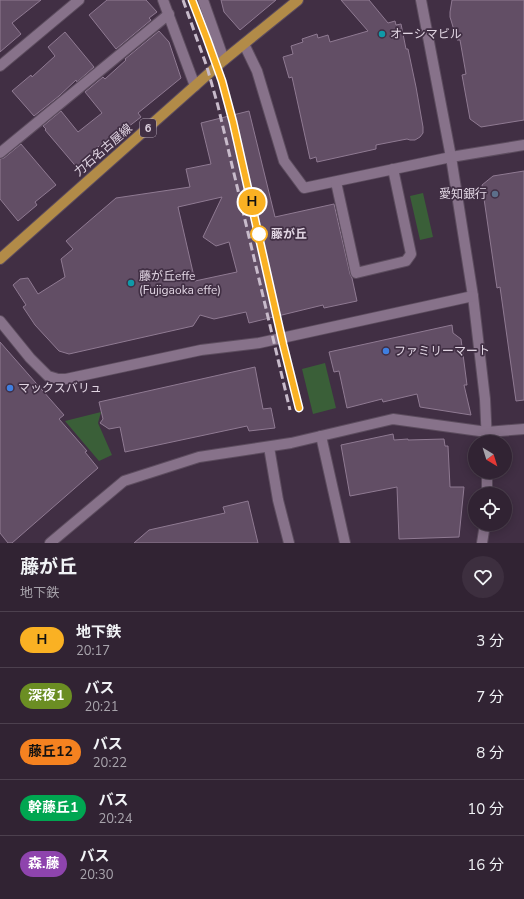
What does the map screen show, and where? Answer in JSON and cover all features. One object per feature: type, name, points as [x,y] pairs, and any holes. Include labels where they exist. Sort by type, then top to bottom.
[{"type":"main road","name":"力石名古屋線","points":[[0,258],[224,60],[298,0]]},
{"type":"street","points":[[0,66],[79,0]]},
{"type":"street","points":[[163,0],[195,86]]},
{"type":"street","points":[[203,0],[224,60]]},
{"type":"street","points":[[421,0],[452,157],[473,296],[485,399],[487,435]]},
{"type":"street","points":[[0,154],[169,14]]},
{"type":"street","points":[[244,44],[257,72],[284,161],[304,188],[452,157],[524,145]]},
{"type":"street","points":[[336,182],[356,273],[406,261],[411,254],[393,170]]},
{"type":"street","points":[[0,321],[30,358],[48,376],[58,379],[66,379],[201,350],[259,343],[473,296]]},
{"type":"street","points":[[50,543],[124,481],[199,457],[291,443],[393,419],[477,435]]},
{"type":"street","points":[[496,435],[524,429]]},
{"type":"street","points":[[321,436],[345,543]]},
{"type":"street","points":[[269,447],[278,500],[288,543]]},
{"type":"street","points":[[482,543],[484,531]]},
{"type":"green space","points":[[423,193],[433,237],[420,240],[410,196]]},
{"type":"green space","points":[[325,363],[336,408],[313,414],[302,369]]},
{"type":"green space","points":[[101,412],[98,423],[112,455],[99,461],[65,421]]},
{"type":"building","points":[[0,0],[41,0],[12,23],[21,34],[0,52]]},
{"type":"building","points":[[107,0],[146,0],[157,12],[149,18],[151,20],[116,49],[89,15]]},
{"type":"building","points":[[221,0],[276,0],[240,30],[224,12]]},
{"type":"building","points":[[341,0],[369,0],[388,23],[395,21],[396,25],[401,24],[416,87],[423,133],[415,140],[407,139],[376,145],[376,149],[317,162],[316,157],[310,159],[292,77],[289,78],[283,57],[293,54],[291,46],[303,42],[302,39],[317,34],[318,38],[328,35],[330,42],[368,31]]},
{"type":"building","points":[[452,0],[524,0],[524,120],[481,127],[470,119],[462,75],[466,74],[460,40],[457,40],[450,17]]},
{"type":"building","points":[[159,31],[169,42],[181,78],[138,113],[141,117],[119,134],[117,132],[94,150],[97,155],[79,170],[43,126],[61,111],[78,132],[102,113],[85,92],[103,77],[105,79],[126,60],[125,59]]},
{"type":"building","points":[[65,32],[94,67],[77,82],[76,80],[34,116],[12,91],[31,75],[32,77],[55,56],[48,47]]},
{"type":"building","points":[[249,111],[275,217],[334,204],[357,301],[324,308],[323,305],[249,323],[246,312],[214,319],[200,315],[193,326],[69,354],[59,351],[35,325],[23,307],[26,305],[13,285],[20,279],[28,278],[38,294],[65,277],[61,259],[73,249],[66,241],[116,198],[190,187],[186,169],[211,164],[201,123]],"holes":[[[222,197],[203,237],[216,246],[229,242],[237,272],[195,281],[178,207]]]},
{"type":"building","points":[[21,144],[56,185],[35,202],[37,205],[18,221],[0,199],[0,159],[4,158]]},
{"type":"building","points":[[524,171],[524,400],[516,401],[500,287],[497,288],[482,185],[493,176]]},
{"type":"building","points":[[452,325],[453,333],[461,339],[467,385],[464,385],[471,415],[420,407],[417,394],[383,402],[382,399],[347,408],[339,371],[334,372],[329,352]]},
{"type":"building","points":[[0,342],[64,415],[59,419],[87,451],[85,452],[98,468],[12,543],[8,543],[0,533]]},
{"type":"building","points":[[255,367],[263,409],[271,408],[275,428],[249,431],[247,426],[125,452],[120,427],[109,429],[100,423],[103,419],[99,402]]},
{"type":"building","points":[[393,434],[394,440],[444,439],[445,446],[448,446],[450,487],[464,487],[459,537],[399,539],[397,487],[350,496],[341,445]]},
{"type":"building","points":[[248,501],[258,543],[134,543],[149,530],[225,513],[223,507]]},
{"type":"railway","points":[[183,0],[207,67],[218,106],[290,410]]},
{"type":"railway","points":[[192,0],[222,81],[233,122],[299,407]]},
{"type":"metro line","name":"H","points":[[192,0],[222,81],[233,122],[299,408]]},
{"type":"place","name":"オーシマビル","points":[[382,34]]},
{"type":"place","name":"愛知銀行","points":[[495,194]]},
{"type":"place","name":"藤が丘","points":[[259,234]]},
{"type":"place","name":"藤が丘effe (Fujigaoka effe)","points":[[131,283]]},
{"type":"place","name":"ファミリーマート","points":[[386,351]]},
{"type":"place","name":"マックスバリュ","points":[[10,388]]}]
